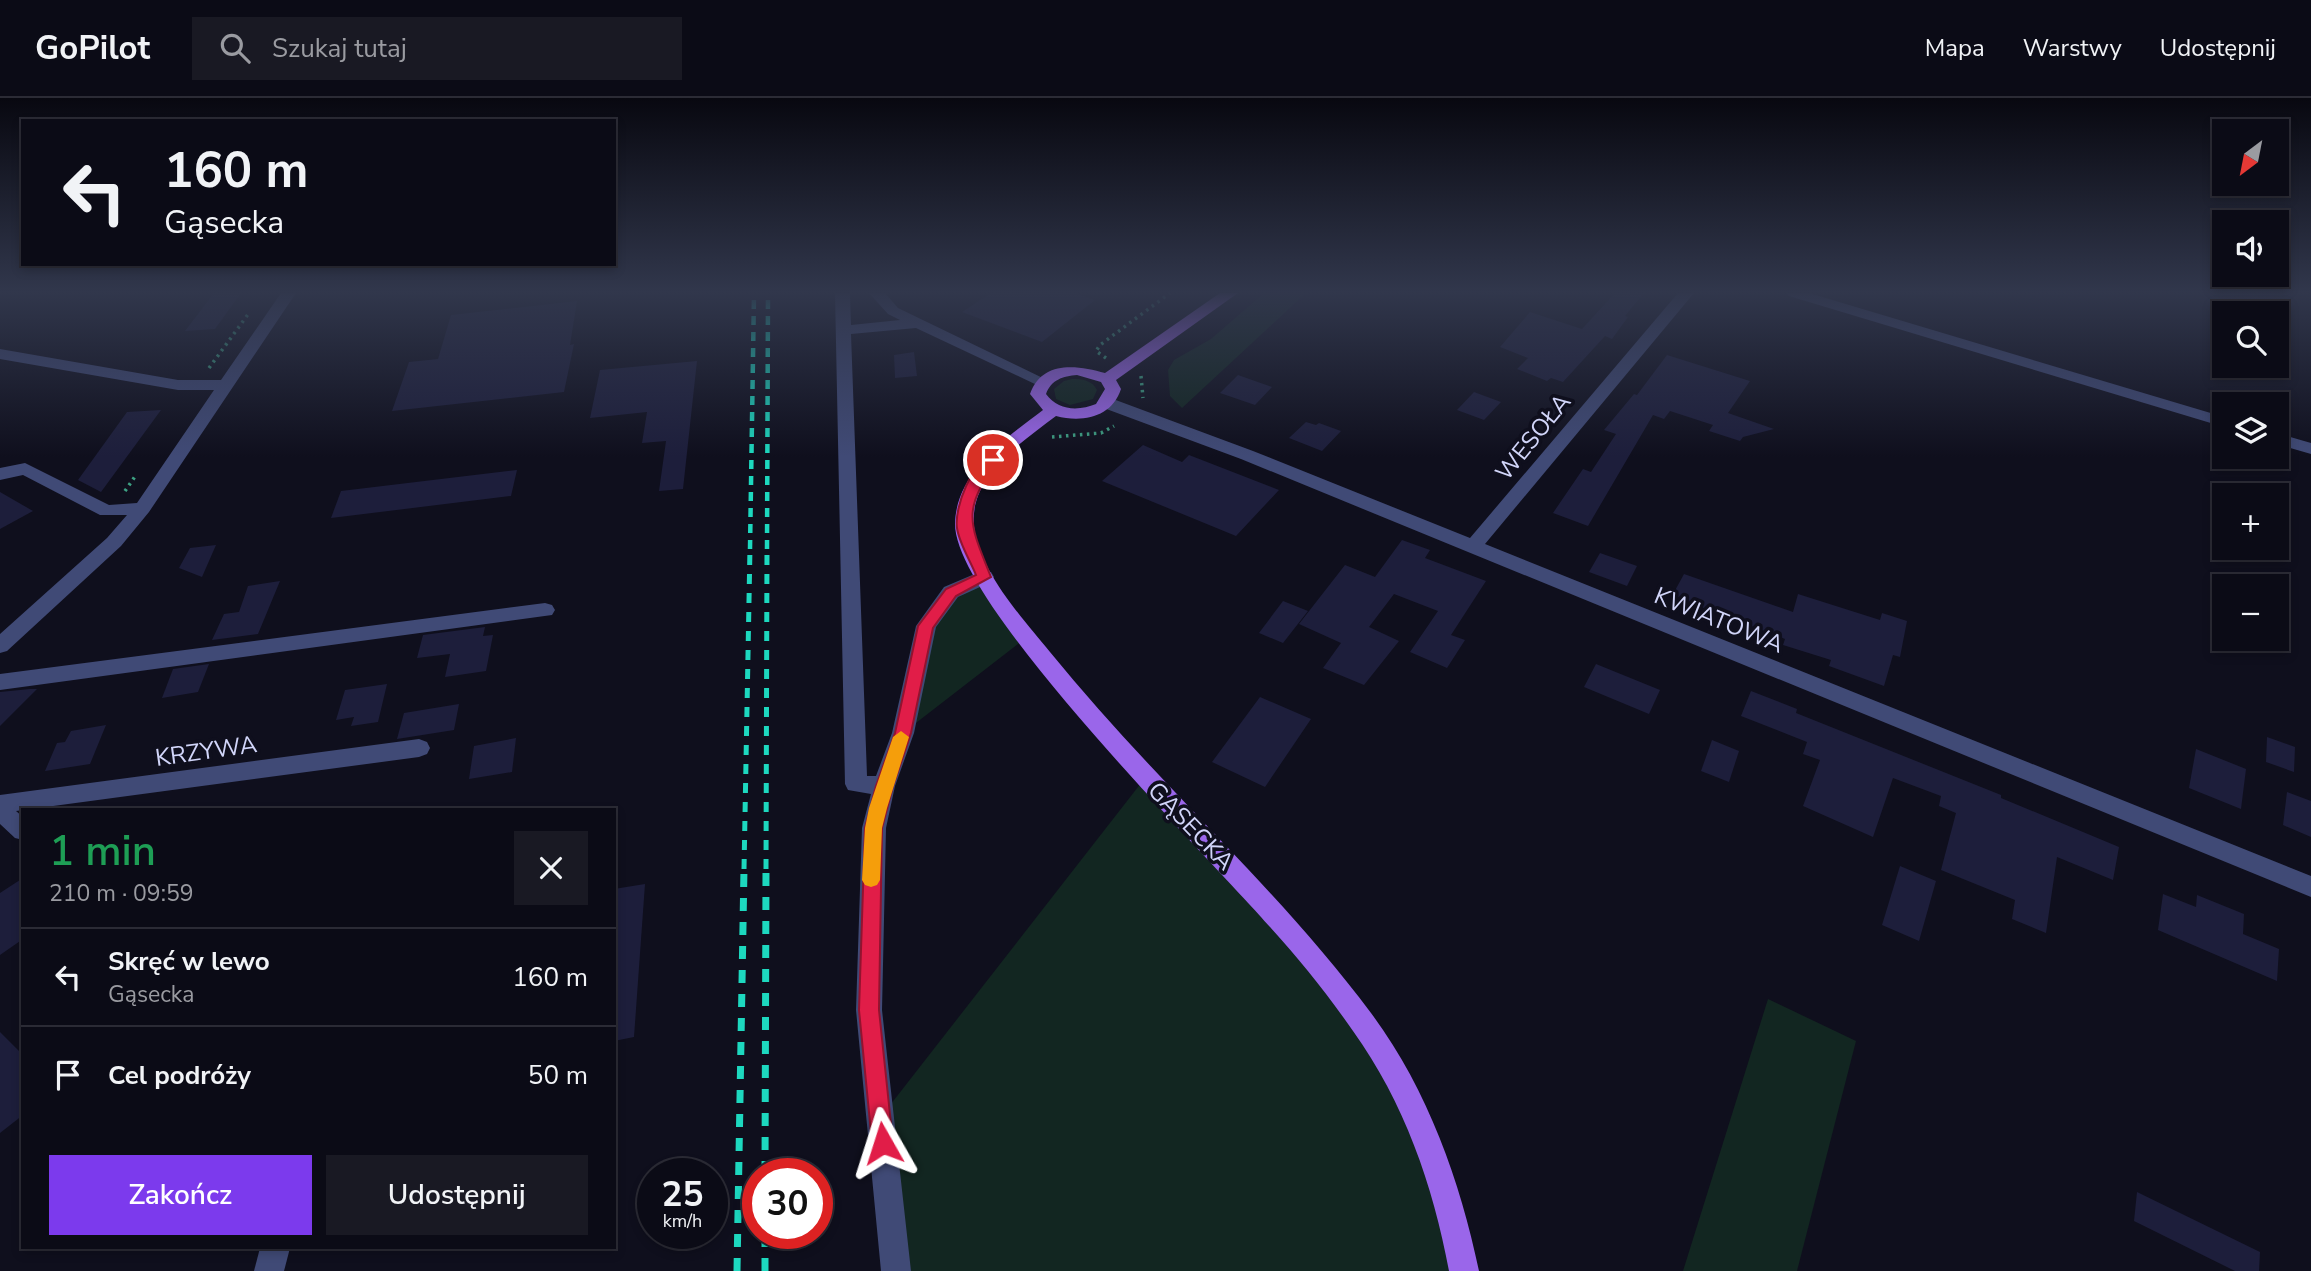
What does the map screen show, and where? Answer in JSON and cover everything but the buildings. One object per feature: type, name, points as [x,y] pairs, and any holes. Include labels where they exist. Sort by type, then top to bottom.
[{"type":"main road","points":[[1088,371],[1123,348]]},
{"type":"main road","points":[[1107,379],[1152,348]]},
{"type":"main road","points":[[1088,371],[1107,379],[1112,389],[1107,403],[1084,413],[1053,410],[1040,400],[1038,394],[1043,382],[1058,373],[1088,371]]},
{"type":"main road","name":"GĄSECKA","points":[[1053,410],[1004,448],[981,471],[969,497],[964,527],[984,577],[1011,617],[1080,704],[1145,778],[1293,935],[1347,999],[1402,1081],[1437,1169],[1464,1271]]},
{"type":"street","points":[[0,646],[114,542],[143,508],[251,348]]},
{"type":"street","points":[[844,348],[856,784],[884,786]]},
{"type":"street","points":[[971,348],[1043,382]]},
{"type":"street","name":"WESOŁA","points":[[1472,548],[1640,348]]},
{"type":"street","points":[[1976,348],[2212,418]]},
{"type":"street","points":[[0,354],[193,386],[226,385]]},
{"type":"street","name":"KWIATOWA","points":[[1107,403],[1247,455],[2311,887]]},
{"type":"street","points":[[2289,442],[2311,449]]},
{"type":"street","points":[[0,474],[25,469],[110,511],[143,508]]},
{"type":"street","points":[[896,1271],[869,1010],[873,841],[884,786],[903,733],[926,626],[951,592],[984,577]]},
{"type":"street","points":[[0,682],[545,610]]},
{"type":"street","name":"KRZYWA","points":[[0,804],[418,748]]},
{"type":"street","points":[[0,810],[21,829]]},
{"type":"street","points":[[269,1271],[275,1249]]},
{"type":"path","points":[[193,386],[202,378],[223,348]]},
{"type":"path","points":[[110,511],[141,469]]},
{"type":"green space","points":[[1196,348],[1247,348],[1182,408],[1170,396],[1168,370],[1174,360]]},
{"type":"green space","points":[[1072,379],[1090,382],[1097,390],[1093,399],[1070,405],[1056,399],[1054,389],[1064,381]]},
{"type":"green space","points":[[984,577],[1027,637],[903,733],[926,626],[951,592]]},
{"type":"green space","points":[[1145,778],[1402,1081],[1464,1271],[896,1271],[880,1118]]},
{"type":"green space","points":[[1768,999],[1856,1041],[1797,1271],[1683,1271]]},
{"type":"railway","points":[[750,549],[753,348]]},
{"type":"railway","points":[[767,549],[768,348]]},
{"type":"railway","points":[[744,869],[750,547]]},
{"type":"railway","points":[[766,869],[767,547]]},
{"type":"railway","points":[[737,1271],[744,868]]},
{"type":"railway","points":[[765,1158],[766,868]]},
{"type":"railway","points":[[765,1249],[765,1271]]},
{"type":"slow traffic","points":[[871,880],[878,808],[901,737]]},
{"type":"route","points":[[883,1143],[869,1010],[874,828],[884,786],[903,733],[926,626],[951,592],[984,577],[964,527],[969,497],[981,471],[993,460]]}]
